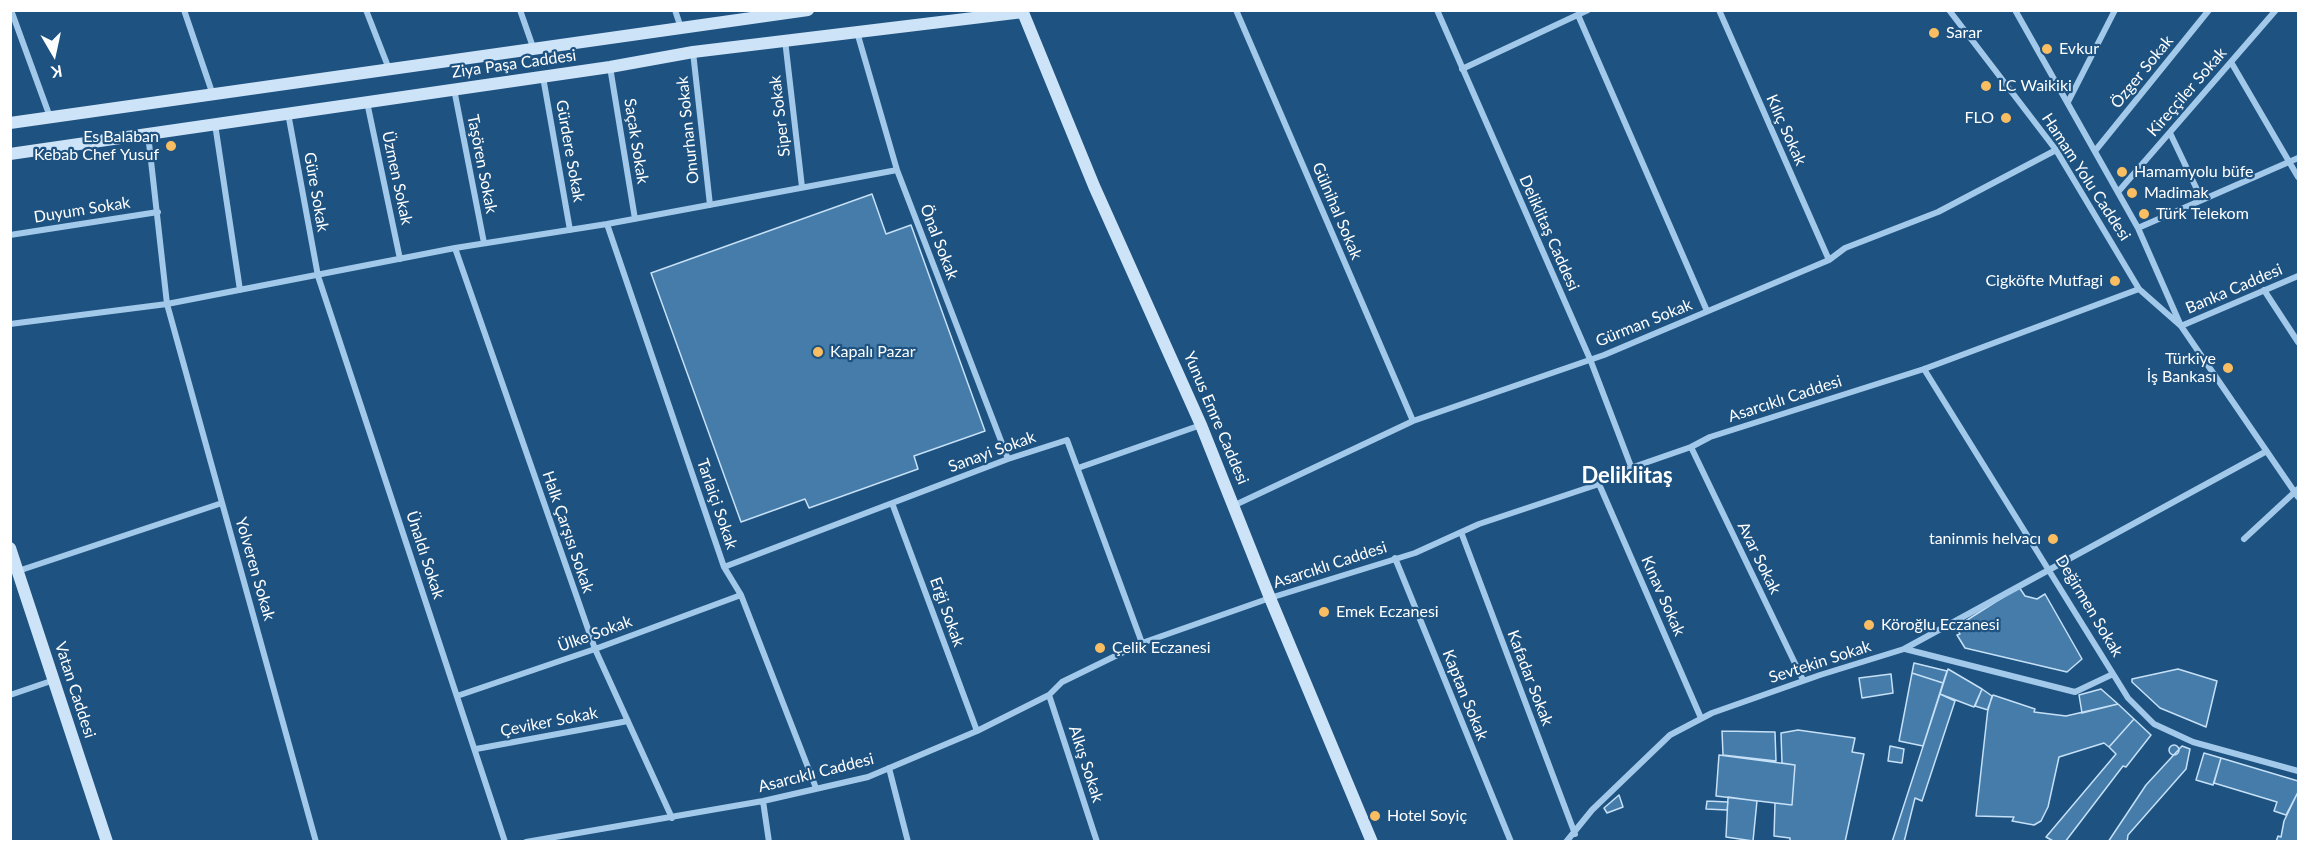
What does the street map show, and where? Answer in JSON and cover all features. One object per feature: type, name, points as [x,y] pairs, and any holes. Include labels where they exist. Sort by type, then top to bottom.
[{"type":"main road","name":"Ziya Paşa Caddesi","points":[[10,123],[807,10]]},
{"type":"main road","name":"Ziya Paşa Caddesi","points":[[10,154],[610,67],[693,52],[1023,11]]},
{"type":"main road","name":"Yunus Emre Caddesi","points":[[1023,11],[1094,186],[1202,425],[1270,598],[1372,842]]},
{"type":"main road","name":"Vatan Caddesi","points":[[10,548],[107,842]]},
{"type":"street","points":[[11,10],[50,118]]},
{"type":"street","points":[[184,10],[213,95]]},
{"type":"street","points":[[366,10],[389,69]]},
{"type":"street","points":[[520,10],[535,50]]},
{"type":"street","points":[[675,10],[681,29]]},
{"type":"street","name":"Gülnihal Sokak","points":[[1236,10],[1413,422]]},
{"type":"street","name":"Deliklitaş Caddesi","points":[[1437,10],[1590,359],[1632,469]]},
{"type":"street","points":[[1462,69],[1588,10]]},
{"type":"street","name":"Kılıç Sokak","points":[[1719,10],[1829,260]]},
{"type":"street","name":"Hamam Yolu Caddesi","points":[[1949,10],[2056,150],[2139,289],[2181,326]]},
{"type":"street","name":"Hamam Yolu Caddesi","points":[[2015,10],[2138,228],[2181,326],[2265,452],[2297,492]]},
{"type":"street","points":[[2068,102],[2115,10]]},
{"type":"street","name":"Özger Sokak","points":[[2096,151],[2210,10]]},
{"type":"street","name":"Kireççiler Sokak","points":[[2118,192],[2276,10]]},
{"type":"street","points":[[1578,15],[1707,311]]},
{"type":"street","name":"Önal Sokak","points":[[857,31],[897,170],[1008,459]]},
{"type":"street","name":"Siper Sokak","points":[[785,40],[802,187]]},
{"type":"street","name":"Onurhan Sokak","points":[[693,52],[710,205]]},
{"type":"street","points":[[2231,62],[2298,177]]},
{"type":"street","name":"Saçak Sokak","points":[[610,67],[634,219]]},
{"type":"street","name":"Gürdere Sokak","points":[[543,76],[570,230]]},
{"type":"street","name":"Taşören Sokak","points":[[454,90],[484,243]]},
{"type":"street","name":"Üzmen Sokak","points":[[367,102],[400,259]]},
{"type":"street","name":"Güre Sokak","points":[[288,112],[318,276]]},
{"type":"street","points":[[215,123],[240,290]]},
{"type":"street","name":"Yolveren Sokak","points":[[148,133],[166,304],[316,842]]},
{"type":"street","points":[[2170,133],[2202,200]]},
{"type":"street","name":"Gürman Sokak","points":[[1235,505],[1413,422],[1590,359],[1829,260],[1845,248],[1938,212],[2056,150]]},
{"type":"street","points":[[2138,228],[2298,158]]},
{"type":"street","points":[[10,324],[166,304],[455,248],[607,224],[897,170]]},
{"type":"street","name":"Duyum Sokak","points":[[10,235],[158,212]]},
{"type":"street","name":"Tarlaiçi Sokak","points":[[607,224],[724,567],[741,595],[816,788]]},
{"type":"street","name":"Halk Çarşısı Sokak","points":[[455,248],[595,649],[672,818]]},
{"type":"street","name":"Ünaldı Sokak","points":[[318,276],[505,842]]},
{"type":"street","name":"Banka Caddesi","points":[[2181,326],[2298,276]]},
{"type":"street","name":"Asarcıklı Caddesi","points":[[526,842],[763,801],[868,777],[977,731],[1048,695],[1062,682],[1142,643],[1270,598],[1415,553],[1461,532],[1599,484],[1616,473],[1691,447],[1710,437],[1924,369],[2139,289]]},
{"type":"street","points":[[2264,290],[2298,342]]},
{"type":"street","name":"Değirmen Sokak","points":[[1924,369],[2050,568],[2128,698],[2154,724],[2193,742],[2298,771]]},
{"type":"street","points":[[1078,468],[1202,425]]},
{"type":"street","name":"Sanayi Sokak","points":[[724,567],[1008,459],[1067,440],[1142,643]]},
{"type":"street","name":"Avar Sokak","points":[[1691,447],[1803,680]]},
{"type":"street","name":"Sevtekin Sokak","points":[[1566,842],[1575,834],[1592,810],[1670,735],[1701,718],[1803,680],[1904,649],[2265,452]]},
{"type":"street","name":"Kınav Sokak","points":[[1599,484],[1701,718]]},
{"type":"street","points":[[2244,539],[2297,492]]},
{"type":"street","points":[[18,571],[222,503]]},
{"type":"street","name":"Erği Sokak","points":[[892,503],[977,731]]},
{"type":"street","name":"Kafadar Sokak","points":[[1461,532],[1575,834]]},
{"type":"street","name":"Kaptan Sokak","points":[[1395,558],[1511,842]]},
{"type":"street","name":"Ülke Sokak","points":[[457,696],[595,649],[741,595]]},
{"type":"street","points":[[1904,649],[2074,692],[2114,674]]},
{"type":"street","points":[[10,695],[54,680]]},
{"type":"street","name":"Alkış Sokak","points":[[1048,695],[1097,842]]},
{"type":"street","name":"Çeviker Sokak","points":[[476,749],[628,721]]},
{"type":"street","points":[[889,768],[908,842]]},
{"type":"street","points":[[763,801],[769,842]]},
{"type":"building","name":"Kapalı Pazar","points":[[872,194],[886,234],[911,225],[985,431],[914,456],[918,469],[809,508],[805,499],[741,522],[651,273]]},
{"type":"building","points":[[2019,587],[2025,596],[2037,599],[2045,594],[2082,659],[2067,672],[1965,648],[1957,635],[1960,634],[1956,627]]},
{"type":"building","points":[[1914,663],[1947,671],[1943,683],[1912,673]]},
{"type":"building","points":[[1948,669],[1982,689],[1974,707],[1940,694]]},
{"type":"building","points":[[2178,669],[2217,681],[2206,727],[2160,708],[2132,682],[2132,679]]},
{"type":"building","points":[[1912,673],[1943,683],[1923,746],[1899,741]]},
{"type":"building","points":[[1891,674],[1893,693],[1862,698],[1859,678]]},
{"type":"building","points":[[1982,689],[1992,696],[1988,710],[1975,706]]},
{"type":"building","points":[[2101,689],[2118,704],[2082,713],[2079,695]]},
{"type":"building","points":[[1940,694],[1955,701],[1922,801],[1915,798],[1904,842],[1892,842]]},
{"type":"building","points":[[1993,695],[2035,709],[2034,712],[2066,716],[2118,704],[2134,719],[2109,747],[2104,743],[2059,757],[2048,807],[2041,821],[2034,825],[2012,821],[2014,817],[1976,816],[1988,708]]},
{"type":"building","points":[[2134,719],[2151,735],[2126,767],[2123,766],[2065,842],[2055,842],[2046,837],[2116,754],[2109,747]]},
{"type":"building","points":[[1798,730],[1855,738],[1852,752],[1864,754],[1845,842],[1790,842],[1790,838],[1774,836],[1775,803],[1792,805],[1795,765],[1782,763],[1781,733]]},
{"type":"building","points":[[1722,731],[1775,732],[1776,761],[1723,755]]},
{"type":"building","points":[[2174,745],[2178,746],[2178,754],[2174,755],[2170,754],[2169,750],[2170,746]]},
{"type":"building","points":[[1890,746],[1904,749],[1902,763],[1888,761]]},
{"type":"building","points":[[2182,746],[2190,749],[2186,769],[2128,835],[2127,842],[2108,842],[2146,785]]},
{"type":"building","points":[[2204,753],[2221,758],[2213,785],[2196,780]]},
{"type":"building","points":[[1719,755],[1795,765],[1792,805],[1716,796]]},
{"type":"building","points":[[2221,758],[2298,781],[2298,792],[2286,815],[2274,811],[2277,802],[2214,783]]},
{"type":"building","points":[[2298,792],[2298,842],[2276,842],[2278,836],[2281,837],[2284,821]]},
{"type":"building","points":[[1619,795],[1623,807],[1607,813],[1604,808]]},
{"type":"building","points":[[1728,797],[1757,801],[1753,841],[1726,837]]},
{"type":"building","points":[[1707,801],[1728,802],[1727,810],[1706,809]]},
{"type":"place","name":"Sarar","points":[[1934,33]]},
{"type":"place","name":"Evkur","points":[[2047,49]]},
{"type":"place","name":"LC Waikiki","points":[[1986,86]]},
{"type":"place","name":"FLO","points":[[2006,118]]},
{"type":"place","name":"Es Balaban Kebab Chef Yusuf","points":[[171,146]]},
{"type":"place","name":"Hamamyolu büfe","points":[[2122,172]]},
{"type":"place","name":"Madimak","points":[[2132,193]]},
{"type":"place","name":"Türk Telekom","points":[[2144,214]]},
{"type":"place","name":"Cigköfte Mutfagi","points":[[2115,281]]},
{"type":"place","name":"Kapalı Pazar","points":[[818,352]]},
{"type":"place","name":"Türkiye İş Bankası","points":[[2228,368]]},
{"type":"place","name":"taninmis helvacı","points":[[2053,539]]},
{"type":"place","name":"Emek Eczanesi","points":[[1324,612]]},
{"type":"place","name":"Köroğlu Eczanesi","points":[[1869,625]]},
{"type":"place","name":"Çelik Eczanesi","points":[[1100,648]]},
{"type":"place","name":"Hotel Soyiç","points":[[1375,816]]},
{"type":"district","name":"Deliklitaş","points":[[1627,476]]}]
